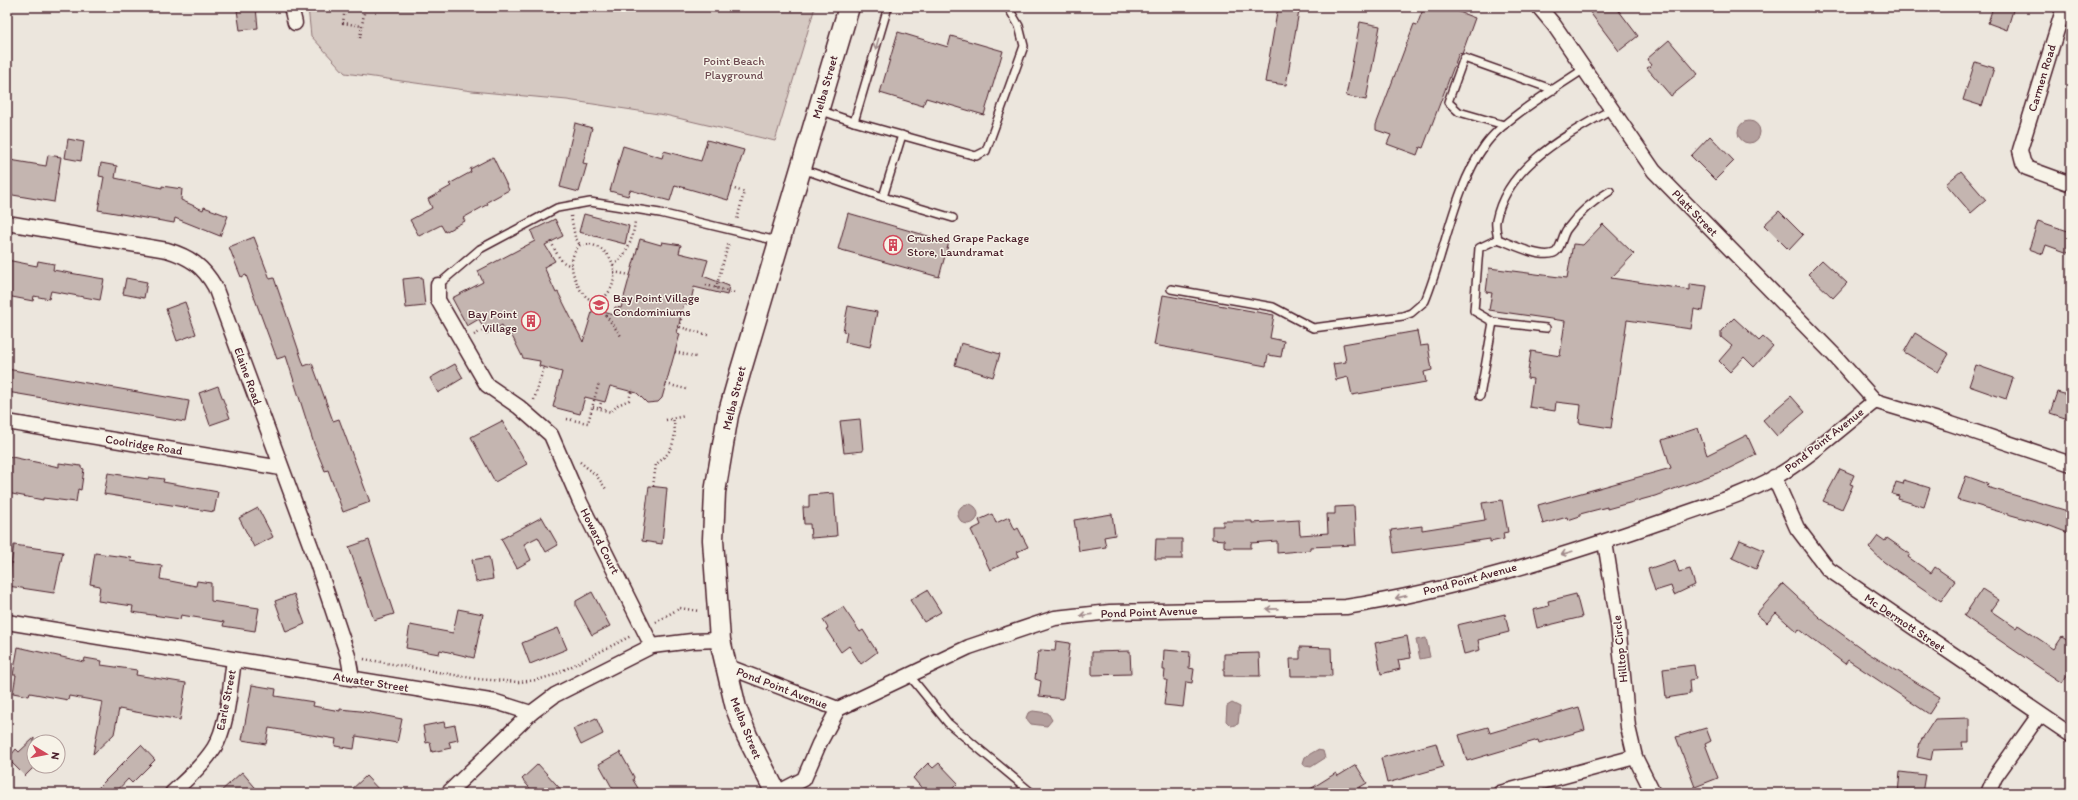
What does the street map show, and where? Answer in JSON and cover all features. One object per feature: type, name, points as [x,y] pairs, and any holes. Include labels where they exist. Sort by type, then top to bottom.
[{"type":"main road","name":"Melba Street","points":[[776,793],[747,736],[736,708],[720,640],[713,540],[718,476],[728,415],[849,7]]},
{"type":"street","points":[[291,7],[295,23]]},
{"type":"street","name":"Platt Street","points":[[1539,7],[1554,25],[1654,171],[1834,356],[1874,401]]},
{"type":"street","name":"Carmen Road","points":[[2064,7],[2020,150],[2023,162],[2027,168],[2071,184]]},
{"type":"street","name":"Elaine Road","points":[[7,223],[167,250],[184,255],[200,266],[215,287],[317,563],[348,656],[352,678]]},
{"type":"street","points":[[438,285],[438,300],[486,385],[527,414]]},
{"type":"street","name":"Pond Point Avenue","points":[[776,793],[804,779],[819,744],[838,709],[969,647],[1056,618],[1110,612],[1346,607],[1376,602],[1474,580],[1605,542],[1747,492],[1799,462],[1874,401],[1948,423],[2071,464]]},
{"type":"street","name":"Howard Court","points":[[527,414],[551,435],[580,502],[652,646]]},
{"type":"street","name":"Coolridge Road","points":[[7,422],[281,468]]},
{"type":"street","name":"Mc Dermott Street","points":[[1774,477],[1797,528],[1828,569],[2039,715],[2071,735]]},
{"type":"street","name":"Hilltop Circle","points":[[1605,542],[1618,624],[1628,726],[1635,757],[1653,793]]},
{"type":"street","name":"Atwater Street","points":[[7,622],[496,702],[531,713]]},
{"type":"street","points":[[448,793],[531,713],[555,695],[652,646],[692,641],[720,640]]},
{"type":"street","name":"Earle Street","points":[[172,793],[204,762],[215,746],[223,727],[234,660]]},
{"type":"street","name":"Pond Point Avenue","points":[[726,666],[838,709]]},
{"type":"street","points":[[1988,793],[1995,777],[2039,715]]},
{"type":"street","points":[[1500,793],[1635,757]]},
{"type":"lane","points":[[854,122],[888,7]]},
{"type":"lane","points":[[819,110],[854,122],[976,156],[986,151],[1024,46],[1019,26],[1008,7]]},
{"type":"lane","points":[[1504,125],[1459,112],[1448,102],[1464,58],[1554,90]]},
{"type":"lane","points":[[1171,289],[1273,307],[1313,328],[1411,313],[1424,302],[1454,214],[1476,159],[1484,145],[1504,125],[1584,69]]},
{"type":"lane","points":[[1498,239],[1496,222],[1507,193],[1521,171],[1563,138],[1612,109]]},
{"type":"lane","points":[[883,197],[902,135]]},
{"type":"lane","points":[[802,169],[883,197],[953,218]]},
{"type":"lane","points":[[1546,328],[1493,322],[1474,311],[1479,248],[1498,239],[1538,253],[1554,253],[1558,250],[1565,230],[1577,215],[1590,203],[1610,191]]},
{"type":"lane","points":[[438,285],[480,249],[557,208],[590,202],[660,213],[780,242]]},
{"type":"lane","points":[[1480,396],[1493,322]]},
{"type":"lane","points":[[908,676],[948,723],[1032,793]]},
{"type":"path","points":[[345,7],[343,23],[362,26]]},
{"type":"path","points":[[360,38],[365,7]]},
{"type":"path","points":[[570,206],[573,226],[580,245]]},
{"type":"path","points":[[613,265],[625,255],[635,228],[636,210]]},
{"type":"path","points":[[551,242],[561,260],[566,265],[572,265]]},
{"type":"path","points":[[590,244],[602,249],[610,258],[613,265],[613,283],[610,292],[601,300],[586,298],[581,293],[572,265],[573,256],[580,245],[590,244]]},
{"type":"path","points":[[614,272],[630,275]]},
{"type":"path","points":[[706,286],[735,293]]},
{"type":"path","points":[[601,300],[605,314],[621,336]]},
{"type":"path","points":[[680,319],[680,327],[708,335]]},
{"type":"path","points":[[675,352],[696,357]]},
{"type":"path","points":[[527,414],[532,408],[544,367]]},
{"type":"path","points":[[567,419],[588,423],[599,382]]},
{"type":"path","points":[[666,384],[686,389]]},
{"type":"path","points":[[593,407],[611,412],[618,405],[629,400],[632,389]]},
{"type":"path","points":[[600,408],[601,401]]},
{"type":"path","points":[[666,420],[685,416]]},
{"type":"path","points":[[653,486],[656,464],[667,456],[673,445],[675,432],[673,418]]},
{"type":"path","points":[[559,452],[573,456],[596,475],[606,489]]},
{"type":"path","points":[[362,659],[503,682],[537,680],[571,667],[644,629],[680,608],[702,611]]},
{"type":"green space","name":"Point Beach Playground","points":[[308,7],[815,7],[775,141],[665,115],[567,100],[472,91],[345,73],[311,36]]},
{"type":"shaded area","points":[[1749,121],[1753,122],[1759,128],[1759,136],[1753,142],[1749,143],[1745,142],[1739,136],[1738,132],[1739,128],[1745,122]]},
{"type":"shaded area","points":[[968,504],[975,507],[978,514],[975,521],[968,524],[961,521],[958,514],[961,507]]},
{"type":"shaded area","points":[[1426,638],[1430,657],[1420,659],[1416,640]]},
{"type":"shaded area","points":[[1232,703],[1240,707],[1238,724],[1231,726],[1226,721],[1227,706]]},
{"type":"shaded area","points":[[1033,711],[1048,713],[1052,720],[1047,726],[1031,724],[1026,718],[1028,713]]},
{"type":"shaded area","points":[[1317,750],[1323,751],[1325,758],[1311,767],[1305,766],[1303,763],[1305,757]]},
{"type":"building","points":[[1278,7],[1299,11],[1286,85],[1265,82]]},
{"type":"building","points":[[1424,7],[1446,7],[1475,18],[1462,54],[1459,53],[1423,148],[1420,147],[1417,155],[1387,144],[1391,135],[1376,130],[1376,125],[1414,24],[1417,25]]},
{"type":"building","points":[[1586,7],[1616,7],[1638,36],[1619,51]]},
{"type":"building","points":[[1993,7],[2014,7],[2007,30],[1988,23]]},
{"type":"building","points":[[256,8],[258,28],[240,30],[237,10]]},
{"type":"building","points":[[1360,22],[1380,26],[1366,100],[1346,96]]},
{"type":"building","points":[[898,32],[948,47],[951,36],[1003,51],[984,115],[926,98],[923,106],[880,93]]},
{"type":"building","points":[[1669,40],[1698,74],[1671,96],[1647,68],[1652,65],[1647,59]]},
{"type":"building","points":[[1975,62],[1994,68],[1982,106],[1963,100]]},
{"type":"building","points":[[575,123],[592,128],[583,163],[587,164],[579,192],[560,187]]},
{"type":"building","points":[[1710,136],[1734,161],[1715,180],[1691,156]]},
{"type":"building","points":[[68,139],[84,142],[81,161],[65,158]]},
{"type":"building","points":[[707,140],[744,150],[728,200],[675,185],[670,201],[630,190],[628,196],[610,191],[623,146],[662,158],[664,151],[701,161]]},
{"type":"building","points":[[48,155],[61,157],[54,202],[7,194],[10,160],[46,166]]},
{"type":"building","points":[[493,157],[509,190],[487,202],[488,204],[463,218],[465,221],[445,232],[441,225],[419,236],[410,220],[432,208],[428,199],[451,186],[449,184],[471,172],[470,169]]},
{"type":"building","points":[[101,163],[117,166],[115,178],[162,188],[162,186],[182,189],[181,200],[203,210],[204,207],[228,216],[220,236],[175,218],[174,223],[98,210],[104,177],[99,176]]},
{"type":"building","points":[[1961,171],[1986,200],[1971,213],[1946,184]]},
{"type":"building","points":[[1779,211],[1803,235],[1789,250],[1764,225]]},
{"type":"building","name":"Crushed Grape Package Store, Laundramat","points":[[848,213],[949,242],[939,277],[838,249]]},
{"type":"building","points":[[584,214],[629,226],[625,244],[579,232]]},
{"type":"building","name":"Bay Point Village","points":[[555,219],[563,236],[545,245],[555,261],[544,267],[556,293],[558,292],[583,342],[593,309],[614,315],[615,307],[621,308],[640,239],[661,245],[662,242],[681,245],[679,253],[708,260],[703,276],[729,286],[727,295],[694,287],[690,305],[684,303],[677,333],[680,334],[662,398],[658,402],[647,403],[637,393],[610,386],[605,402],[585,397],[580,414],[553,407],[562,372],[539,366],[540,361],[523,358],[510,332],[507,334],[502,325],[486,334],[479,319],[467,326],[452,298],[483,282],[478,271],[535,241],[531,231]]},
{"type":"building","points":[[2038,221],[2071,232],[2071,254],[2046,245],[2043,254],[2029,249]]},
{"type":"building","points":[[1603,224],[1634,254],[1611,278],[1690,290],[1690,284],[1707,286],[1703,311],[1694,309],[1691,329],[1627,320],[1611,428],[1579,423],[1581,405],[1556,402],[1555,411],[1529,407],[1533,379],[1527,378],[1531,351],[1560,356],[1565,321],[1489,310],[1492,293],[1486,292],[1489,268],[1567,278],[1573,244],[1583,245]]},
{"type":"building","points":[[254,237],[270,279],[274,278],[304,366],[312,363],[333,421],[339,419],[370,502],[343,512],[328,470],[325,471],[314,444],[286,356],[277,359],[246,275],[241,277],[229,247]]},
{"type":"building","points":[[7,260],[37,266],[38,261],[54,264],[53,270],[104,279],[100,300],[51,291],[49,299],[34,296],[33,301],[7,296]]},
{"type":"building","points":[[1822,260],[1847,283],[1833,298],[1808,274]]},
{"type":"building","points":[[422,277],[425,306],[406,308],[403,279]]},
{"type":"building","points":[[126,278],[147,282],[144,298],[123,294]]},
{"type":"building","points":[[1163,295],[1274,315],[1270,338],[1284,341],[1281,357],[1268,355],[1266,366],[1154,345]]},
{"type":"building","points":[[185,302],[196,334],[177,341],[166,309]]},
{"type":"building","points":[[848,306],[877,312],[870,347],[845,342],[847,332],[843,331]]},
{"type":"building","points":[[1734,318],[1759,341],[1763,337],[1773,346],[1754,367],[1744,357],[1730,372],[1719,361],[1732,346],[1721,337],[1721,331]]},
{"type":"building","points":[[1417,331],[1420,346],[1428,345],[1432,370],[1424,372],[1426,382],[1352,395],[1348,377],[1336,380],[1333,364],[1346,362],[1343,344]]},
{"type":"building","points":[[1915,333],[1949,354],[1938,372],[1904,352]]},
{"type":"building","points":[[961,343],[1000,354],[993,377],[955,365]]},
{"type":"building","points":[[455,364],[463,378],[438,393],[430,378]]},
{"type":"building","points":[[1976,365],[2013,378],[2006,399],[1969,386]]},
{"type":"building","points":[[7,369],[189,401],[185,422],[7,392]]},
{"type":"building","points":[[218,386],[230,418],[210,425],[199,393]]},
{"type":"building","points":[[2057,392],[2071,396],[2071,420],[2050,413]]},
{"type":"building","points":[[1791,396],[1805,412],[1777,436],[1763,420]]},
{"type":"building","points":[[860,419],[863,451],[844,453],[840,421]]},
{"type":"building","points":[[502,421],[527,464],[495,482],[471,437]]},
{"type":"building","points":[[1698,428],[1707,455],[1747,435],[1756,455],[1728,469],[1655,496],[1607,509],[1607,507],[1580,514],[1580,516],[1568,520],[1567,517],[1543,524],[1538,505],[1671,468],[1662,440]]},
{"type":"building","points":[[7,456],[59,467],[59,463],[81,466],[81,468],[84,469],[81,490],[78,489],[76,502],[43,498],[43,500],[7,493]]},
{"type":"building","points":[[1840,469],[1854,475],[1850,484],[1853,485],[1842,509],[1823,501]]},
{"type":"building","points":[[108,473],[148,479],[149,477],[164,479],[163,482],[218,492],[214,512],[104,494]]},
{"type":"building","points":[[1966,476],[1988,484],[1987,487],[2071,512],[2071,534],[2050,526],[1958,500]]},
{"type":"building","points":[[1904,480],[1930,488],[1924,507],[1898,499],[1899,496],[1892,494],[1896,482],[1903,484]]},
{"type":"building","points":[[649,486],[667,488],[662,544],[642,541]]},
{"type":"building","points":[[834,493],[837,536],[811,538],[810,524],[804,524],[803,507],[809,507],[809,495]]},
{"type":"building","points":[[1502,500],[1508,532],[1503,533],[1504,539],[1490,542],[1490,539],[1394,553],[1391,530],[1422,526],[1422,530],[1485,520],[1482,503]]},
{"type":"building","points":[[1354,506],[1356,545],[1310,547],[1310,550],[1277,553],[1277,541],[1251,543],[1251,548],[1226,548],[1224,546],[1224,540],[1212,539],[1212,526],[1223,526],[1223,521],[1252,521],[1252,523],[1299,520],[1300,535],[1328,533],[1327,514],[1335,514],[1335,507]]},
{"type":"building","points":[[258,508],[273,537],[254,547],[239,518]]},
{"type":"building","points":[[992,514],[996,523],[1009,517],[1015,530],[1018,528],[1028,547],[1017,552],[1019,556],[990,570],[971,530],[981,525],[979,520]]},
{"type":"building","points":[[1112,514],[1115,535],[1104,537],[1106,547],[1079,551],[1074,520]]},
{"type":"building","points":[[542,517],[558,545],[546,552],[538,537],[524,544],[531,560],[517,568],[501,539]]},
{"type":"building","points":[[1878,536],[1885,541],[1887,538],[1910,554],[1908,557],[1931,573],[1935,567],[1955,581],[1941,601],[1884,562],[1869,548]]},
{"type":"building","points":[[1156,539],[1182,539],[1182,559],[1155,559]]},
{"type":"building","points":[[369,540],[394,614],[374,620],[349,547]]},
{"type":"building","points":[[1740,540],[1764,550],[1756,569],[1732,558]]},
{"type":"building","points":[[14,545],[63,552],[54,593],[8,586]]},
{"type":"building","points":[[95,553],[132,558],[131,561],[162,566],[160,579],[196,586],[197,581],[211,583],[211,601],[259,608],[255,631],[223,626],[224,622],[181,615],[180,619],[132,612],[133,606],[98,601],[100,586],[90,584]]},
{"type":"building","points":[[489,557],[493,579],[476,582],[472,560]]},
{"type":"building","points":[[1675,560],[1679,572],[1690,569],[1695,585],[1674,595],[1671,586],[1655,591],[1648,569]]},
{"type":"building","points":[[1783,584],[1819,617],[1868,653],[1940,697],[1929,714],[1848,660],[1845,664],[1799,629],[1797,632],[1776,613],[1767,623],[1756,614]]},
{"type":"building","points":[[1982,589],[1999,600],[1991,611],[2016,628],[2018,625],[2054,649],[2062,637],[2071,643],[2071,669],[2062,683],[1964,616]]},
{"type":"building","points":[[927,590],[941,612],[924,622],[910,600]]},
{"type":"building","points":[[592,592],[610,626],[592,635],[576,606],[576,601]]},
{"type":"building","points":[[294,594],[305,624],[286,632],[275,601]]},
{"type":"building","points":[[1576,594],[1582,617],[1537,628],[1533,610],[1549,606],[1548,601]]},
{"type":"building","points":[[843,607],[860,632],[863,630],[877,652],[861,664],[849,646],[841,652],[826,629],[828,628],[823,620]]},
{"type":"building","points":[[458,609],[483,614],[474,658],[440,650],[439,654],[406,648],[410,625],[453,633]]},
{"type":"building","points":[[1505,614],[1509,632],[1478,640],[1480,650],[1464,654],[1457,625]]},
{"type":"building","points":[[558,628],[567,649],[530,664],[522,643]]},
{"type":"building","points":[[1407,636],[1411,658],[1398,660],[1400,669],[1381,674],[1375,643]]},
{"type":"building","points":[[1056,641],[1070,643],[1063,699],[1039,696],[1041,681],[1035,679],[1038,652],[1041,652],[1041,650],[1055,651]]},
{"type":"building","points":[[18,647],[84,662],[85,658],[102,661],[101,665],[137,670],[136,675],[186,683],[180,720],[119,709],[114,734],[93,754],[103,702],[69,696],[68,700],[30,693],[29,696],[13,693],[16,675],[13,675]]},
{"type":"building","points":[[1300,647],[1331,648],[1332,676],[1291,676],[1290,659],[1300,659]]},
{"type":"building","points":[[1164,650],[1190,652],[1189,668],[1194,669],[1192,683],[1186,682],[1183,707],[1164,705],[1167,680],[1164,680],[1165,670],[1163,670]]},
{"type":"building","points":[[1130,651],[1131,674],[1092,675],[1092,652]]},
{"type":"building","points":[[1259,653],[1260,676],[1224,676],[1224,654]]},
{"type":"building","points":[[1694,665],[1696,679],[1689,680],[1690,694],[1666,698],[1663,669]]},
{"type":"building","points":[[252,685],[276,689],[275,696],[314,702],[313,706],[340,711],[340,709],[360,711],[402,719],[397,743],[356,736],[354,749],[335,746],[336,739],[269,728],[266,744],[242,740]]},
{"type":"building","points":[[1579,707],[1585,730],[1539,743],[1538,740],[1467,761],[1459,735],[1488,727],[1490,733]]},
{"type":"building","points":[[596,718],[603,734],[581,745],[573,729]]},
{"type":"building","points":[[1969,718],[1969,742],[1962,742],[1963,749],[1933,750],[1931,760],[1917,757],[1920,742],[1935,719]]},
{"type":"building","points":[[444,722],[445,727],[455,725],[458,740],[449,742],[451,748],[432,752],[430,742],[426,743],[423,726]]},
{"type":"building","points":[[1706,728],[1711,741],[1705,744],[1718,778],[1695,787],[1676,737]]},
{"type":"building","points":[[1436,743],[1443,767],[1387,783],[1381,758]]},
{"type":"building","points":[[26,745],[27,774],[25,776],[8,759],[16,749],[19,752]]},
{"type":"building","points":[[141,745],[155,760],[132,783],[128,779],[115,793],[93,793]]},
{"type":"building","points":[[620,752],[641,793],[615,793],[599,764]]},
{"type":"building","points":[[928,763],[933,768],[939,763],[958,783],[948,793],[926,793],[913,778]]},
{"type":"building","points":[[538,764],[564,793],[534,793],[522,779]]},
{"type":"building","points":[[1356,765],[1367,783],[1350,793],[1304,793],[1336,773],[1338,776]]},
{"type":"building","points":[[242,772],[260,793],[219,793]]},
{"type":"building","points":[[1900,772],[1925,775],[1922,793],[1898,793]]},
{"type":"building","points":[[366,776],[382,793],[348,793]]},
{"type":"place","name":"Crushed Grape Package Store, Laundramat","points":[[893,245]]},
{"type":"place","name":"Bay Point Village Condominiums","points":[[599,305]]},
{"type":"place","name":"Bay Point Village","points":[[531,321]]}]
